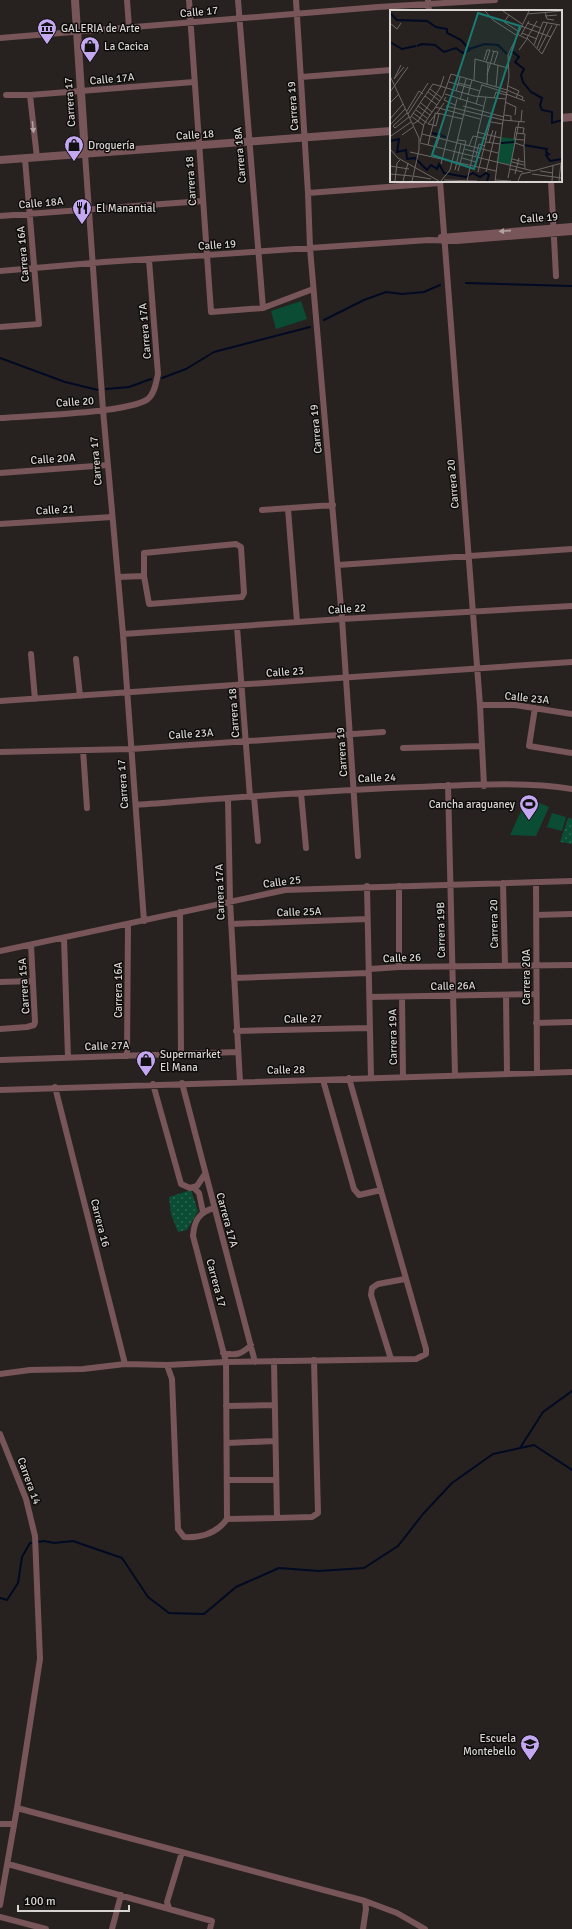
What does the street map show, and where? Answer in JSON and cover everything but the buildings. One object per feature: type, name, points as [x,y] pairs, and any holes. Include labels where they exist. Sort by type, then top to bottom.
[{"type":"street","name":"Carrera 17","points":[[75,0],[80,92],[94,264],[103,410],[123,634],[144,920]]},
{"type":"street","points":[[127,0],[129,28]]},
{"type":"street","name":"Carrera 18","points":[[188,0],[211,312],[263,308]]},
{"type":"street","name":"Carrera 18A","points":[[238,0],[263,308]]},
{"type":"street","name":"Carrera 19","points":[[296,0],[305,137],[310,248],[347,678],[358,856]]},
{"type":"street","name":"Calle 17","points":[[0,38],[428,2],[495,0]]},
{"type":"street","points":[[301,78],[390,70]]},
{"type":"street","name":"Calle 17A","points":[[6,96],[80,92],[194,82]]},
{"type":"street","points":[[30,95],[36,158]]},
{"type":"street","points":[[562,118],[572,117]]},
{"type":"street","name":"Calle 18","points":[[0,160],[390,131]]},
{"type":"street","name":"Carrera 16A","points":[[0,327],[39,324],[25,159]]},
{"type":"street","points":[[308,193],[440,182]]},
{"type":"street","name":"Carrera 20","points":[[440,182],[480,705],[484,786]]},
{"type":"street","points":[[551,182],[556,276]]},
{"type":"street","name":"Calle 18A","points":[[0,216],[89,208],[203,201]]},
{"type":"street","name":"Calle 19","points":[[0,271],[554,230],[572,226]]},
{"type":"street","name":"Calle 19","points":[[554,230],[572,232]]},
{"type":"street","name":"Carrera 17A","points":[[149,260],[158,374],[155,387],[149,398]]},
{"type":"street","points":[[263,308],[313,289]]},
{"type":"street","name":"Calle 20","points":[[0,418],[103,410],[133,405],[149,398]]},
{"type":"street","name":"Calle 20A","points":[[0,473],[108,465]]},
{"type":"street","points":[[262,510],[333,504]]},
{"type":"street","points":[[288,509],[297,622]]},
{"type":"street","name":"Calle 21","points":[[0,524],[112,517]]},
{"type":"street","points":[[236,544],[241,547],[244,593],[239,598],[149,604],[144,576],[144,554],[148,552],[236,544]]},
{"type":"street","points":[[338,565],[572,549]]},
{"type":"street","points":[[118,577],[144,576]]},
{"type":"street","name":"Calle 22","points":[[123,634],[342,619],[572,606]]},
{"type":"street","name":"Carrera 18","points":[[237,627],[246,740],[258,841]]},
{"type":"street","points":[[31,654],[35,699]]},
{"type":"street","points":[[76,659],[80,696]]},
{"type":"street","name":"Calle 23","points":[[0,701],[572,662]]},
{"type":"street","name":"Calle 23A","points":[[480,705],[515,705],[572,714]]},
{"type":"street","points":[[535,708],[529,746],[572,753]]},
{"type":"street","name":"Calle 23A","points":[[0,752],[131,749],[246,740],[383,732]]},
{"type":"street","points":[[403,748],[482,746]]},
{"type":"street","points":[[83,750],[87,808]]},
{"type":"street","name":"Calle 24","points":[[136,805],[354,789],[448,786],[550,786],[572,789]]},
{"type":"street","name":"Carrera 19B","points":[[448,786],[455,1075]]},
{"type":"street","points":[[302,793],[306,848]]},
{"type":"street","name":"Carrera 17A","points":[[228,799],[230,901],[240,1082]]},
{"type":"street","name":"Calle 25","points":[[0,952],[284,890],[367,886],[572,881]]},
{"type":"street","name":"Carrera 20A","points":[[536,882],[537,1072]]},
{"type":"street","name":"Carrera 20","points":[[504,883],[505,965]]},
{"type":"street","points":[[367,886],[371,1078]]},
{"type":"street","points":[[399,886],[399,967]]},
{"type":"street","points":[[180,912],[181,1055]]},
{"type":"street","points":[[536,915],[572,914]]},
{"type":"street","name":"Calle 25A","points":[[231,924],[367,919]]},
{"type":"street","name":"Carrera 16A","points":[[128,924],[128,1056]]},
{"type":"street","points":[[64,938],[68,1057]]},
{"type":"street","name":"Carrera 15A","points":[[0,1029],[27,1028],[34,1025],[36,1018],[31,945]]},
{"type":"street","name":"Calle 26","points":[[234,978],[368,973],[370,969],[399,967],[572,965]]},
{"type":"street","points":[[0,982],[33,981]]},
{"type":"street","name":"Calle 26A","points":[[370,997],[536,994]]},
{"type":"street","points":[[506,995],[507,1073]]},
{"type":"street","name":"Carrera 19A","points":[[402,997],[403,1076]]},
{"type":"street","points":[[536,1023],[572,1022]]},
{"type":"street","name":"Calle 27","points":[[236,1031],[370,1028]]},
{"type":"street","name":"Calle 27A","points":[[0,1060],[238,1052]]},
{"type":"street","name":"Calle 28","points":[[0,1090],[182,1083],[323,1080],[403,1076],[572,1072]]},
{"type":"street","points":[[0,1374],[30,1370],[83,1369],[125,1364],[167,1365],[226,1362],[416,1359],[426,1354],[426,1349],[349,1078]]},
{"type":"street","points":[[323,1080],[354,1189],[359,1195],[381,1190]]},
{"type":"street","name":"Carrera 17A","points":[[182,1083],[255,1362]]},
{"type":"street","points":[[153,1084],[178,1179],[185,1187],[194,1188],[199,1193],[203,1212],[214,1208]]},
{"type":"street","name":"Carrera 16","points":[[55,1087],[125,1364]]},
{"type":"street","points":[[194,1188],[199,1184],[205,1174]]},
{"type":"street","name":"Carrera 17","points":[[203,1212],[196,1220],[193,1236],[226,1362],[227,1519]]},
{"type":"street","points":[[391,1359],[371,1295],[372,1288],[378,1284],[405,1279]]},
{"type":"street","points":[[223,1353],[236,1355],[251,1345]]},
{"type":"street","points":[[167,1365],[172,1379],[178,1529],[184,1537],[196,1538],[206,1535],[222,1526],[227,1519],[315,1517],[318,1513],[314,1360]]},
{"type":"street","points":[[274,1361],[277,1518]]},
{"type":"street","points":[[226,1406],[275,1406]]},
{"type":"street","name":"Carrera 14","points":[[0,1434],[26,1499],[35,1536],[37,1548],[40,1659],[8,1864],[0,1905]]},
{"type":"street","points":[[227,1443],[275,1441]]},
{"type":"street","points":[[227,1480],[276,1480]]},
{"type":"street","points":[[17,1808],[365,1901],[397,1913],[425,1929]]},
{"type":"street","points":[[0,1824],[14,1824]]},
{"type":"street","points":[[169,1908],[167,1902],[182,1852]]},
{"type":"street","points":[[8,1864],[212,1921],[210,1929]]},
{"type":"street","points":[[112,1929],[121,1895]]},
{"type":"street","points":[[363,1929],[366,1909],[365,1901]]},
{"type":"street","points":[[0,1917],[46,1929]]},
{"type":"green space","points":[[301,301],[307,319],[276,329],[271,311]]},
{"type":"green space","name":"Cancha araguaney","points":[[527,798],[549,807],[536,836],[510,835]]},
{"type":"green space","points":[[552,813],[566,817],[562,831],[547,827]]},
{"type":"green space","points":[[568,818],[572,819],[572,844],[560,842]]},
{"type":"green space","points":[[191,1190],[198,1211],[187,1230],[178,1232],[171,1214],[169,1197]]},
{"type":"waterway","points":[[466,283],[572,286]]},
{"type":"waterway","points":[[324,320],[364,300],[386,292],[402,294],[424,292],[440,285]]},
{"type":"waterway","points":[[162,378],[186,369],[214,352],[310,327]]},
{"type":"waterway","points":[[0,358],[65,382],[98,390]]},
{"type":"waterway","points":[[106,389],[129,387],[151,379]]},
{"type":"waterway","points":[[520,1448],[543,1412],[572,1391]]},
{"type":"waterway","points":[[0,1598],[7,1600],[18,1583],[22,1557],[30,1543],[44,1541],[54,1543],[73,1541],[122,1558],[148,1597],[169,1613],[204,1614],[236,1587],[279,1568],[319,1571],[364,1568],[398,1546],[423,1514],[452,1483],[493,1454],[534,1445],[572,1470]]},
{"type":"place","name":"GALERIA de Arte","points":[[47,45]]},
{"type":"place","name":"La Cacica","points":[[90,63]]},
{"type":"place","name":"Droguería","points":[[74,162]]},
{"type":"place","name":"El Manantial","points":[[82,225]]},
{"type":"place","name":"Cancha araguaney","points":[[529,821]]},
{"type":"place","name":"Supermarket El Mana","points":[[146,1077]]},
{"type":"place","name":"Escuela Montebello","points":[[530,1761]]}]
